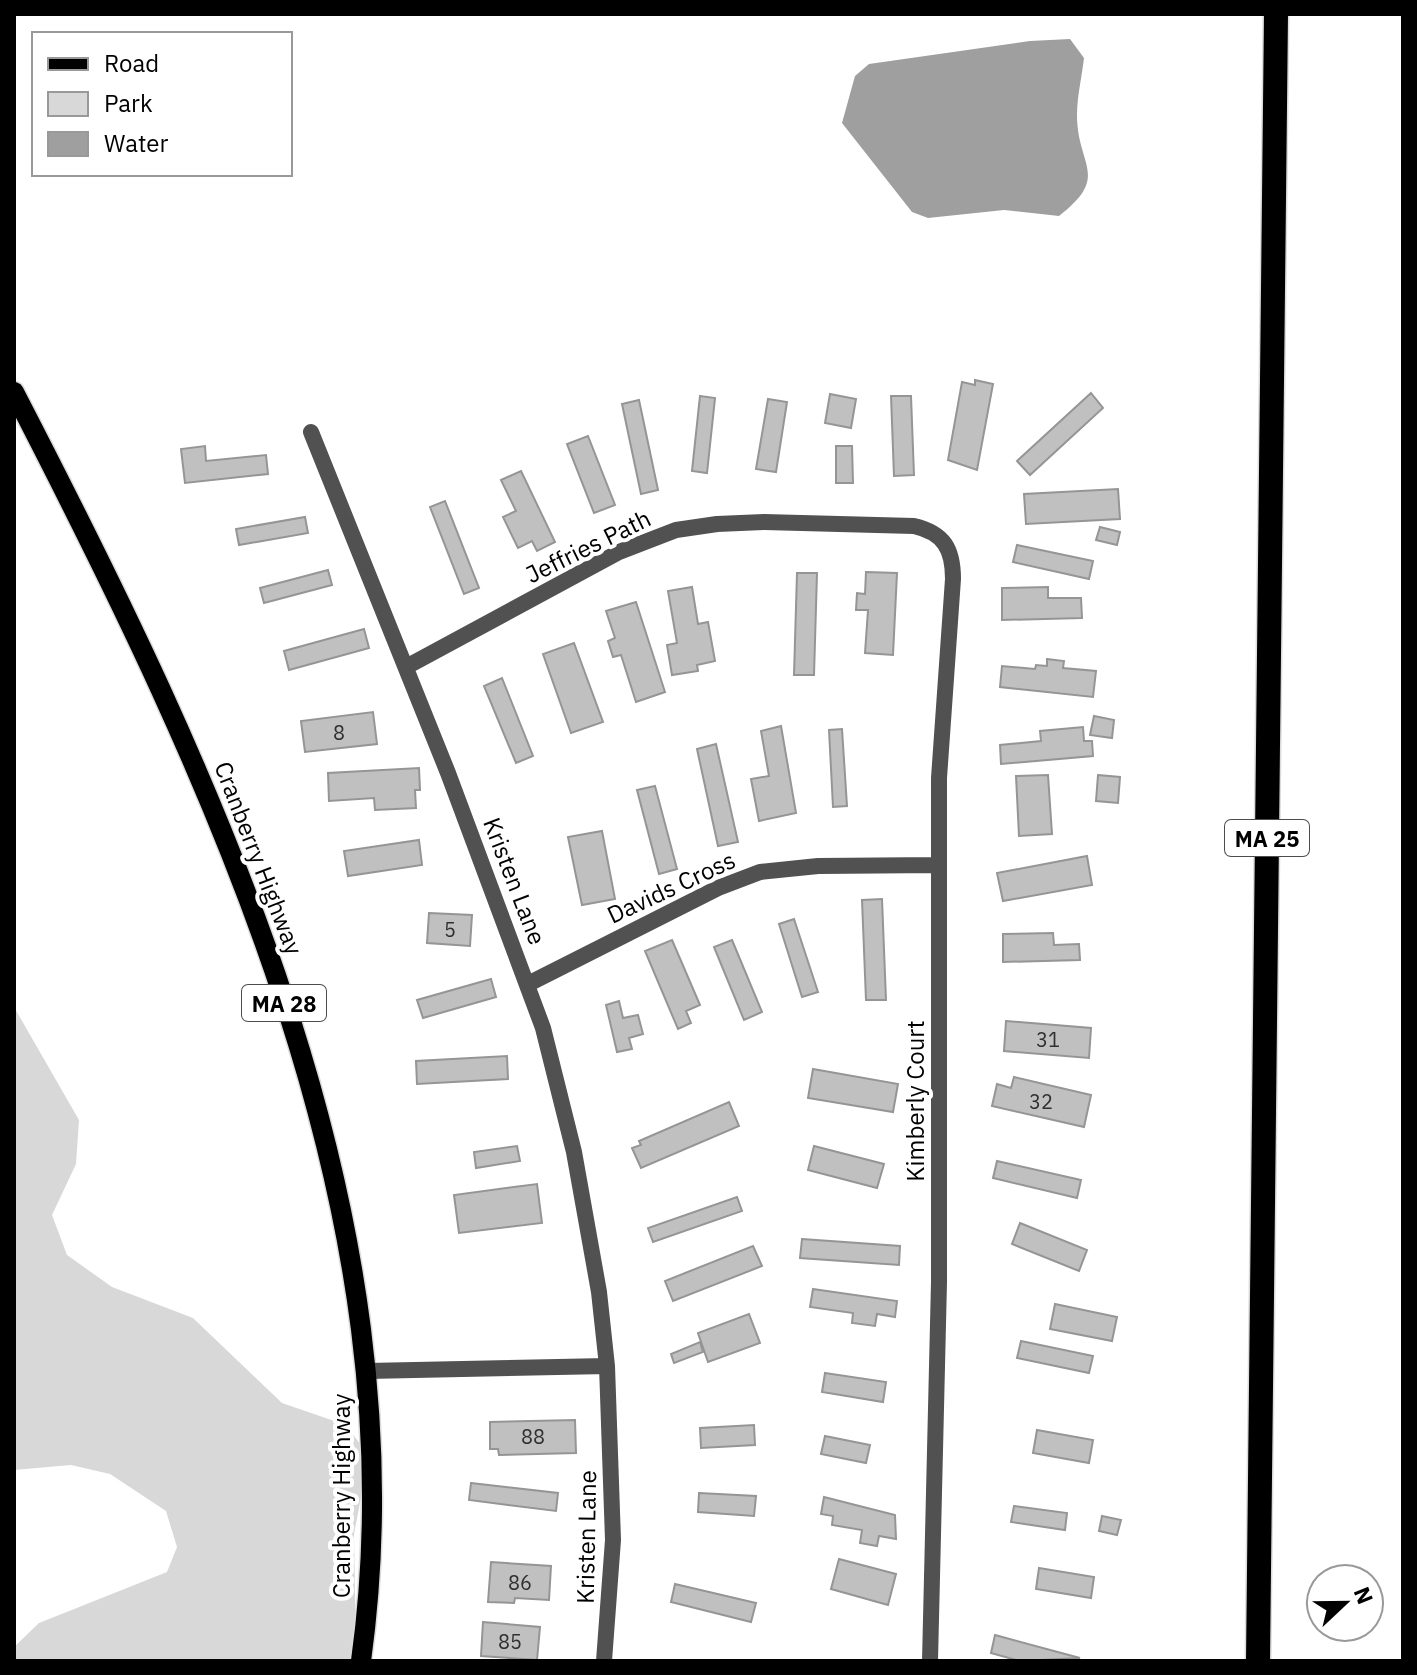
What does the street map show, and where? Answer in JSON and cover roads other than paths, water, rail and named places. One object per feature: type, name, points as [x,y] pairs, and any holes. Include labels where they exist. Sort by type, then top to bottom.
[{"type":"highway","name":"MA 25","points":[[1258,1661],[1276,14]]},
{"type":"main road","name":"Cranberry Highway","points":[[14,392],[175,718],[259,928],[302,1064],[338,1204],[362,1318],[367,1371],[370,1534],[361,1661]]},
{"type":"street","name":"Kristen Lane","points":[[311,432],[406,667],[528,984],[567,1120],[599,1292],[607,1366],[613,1540],[604,1661]]},
{"type":"street","name":"Jeffries Path","points":[[406,667],[619,552],[676,530],[717,524],[914,526],[933,532],[946,542]]},
{"type":"street","name":"Kimberly Court","points":[[930,1661],[939,1282],[939,778],[953,579],[952,559],[946,542]]},
{"type":"street","name":"Davids Cross","points":[[528,984],[718,888],[760,872],[818,866],[938,865]]},
{"type":"street","points":[[367,1371],[607,1366]]},
{"type":"water","points":[[1070,39],[1084,58],[1077,115],[1088,180],[1084,191],[1059,216],[1004,210],[928,218],[912,212],[842,123],[855,76],[869,64],[1030,41]]}]
